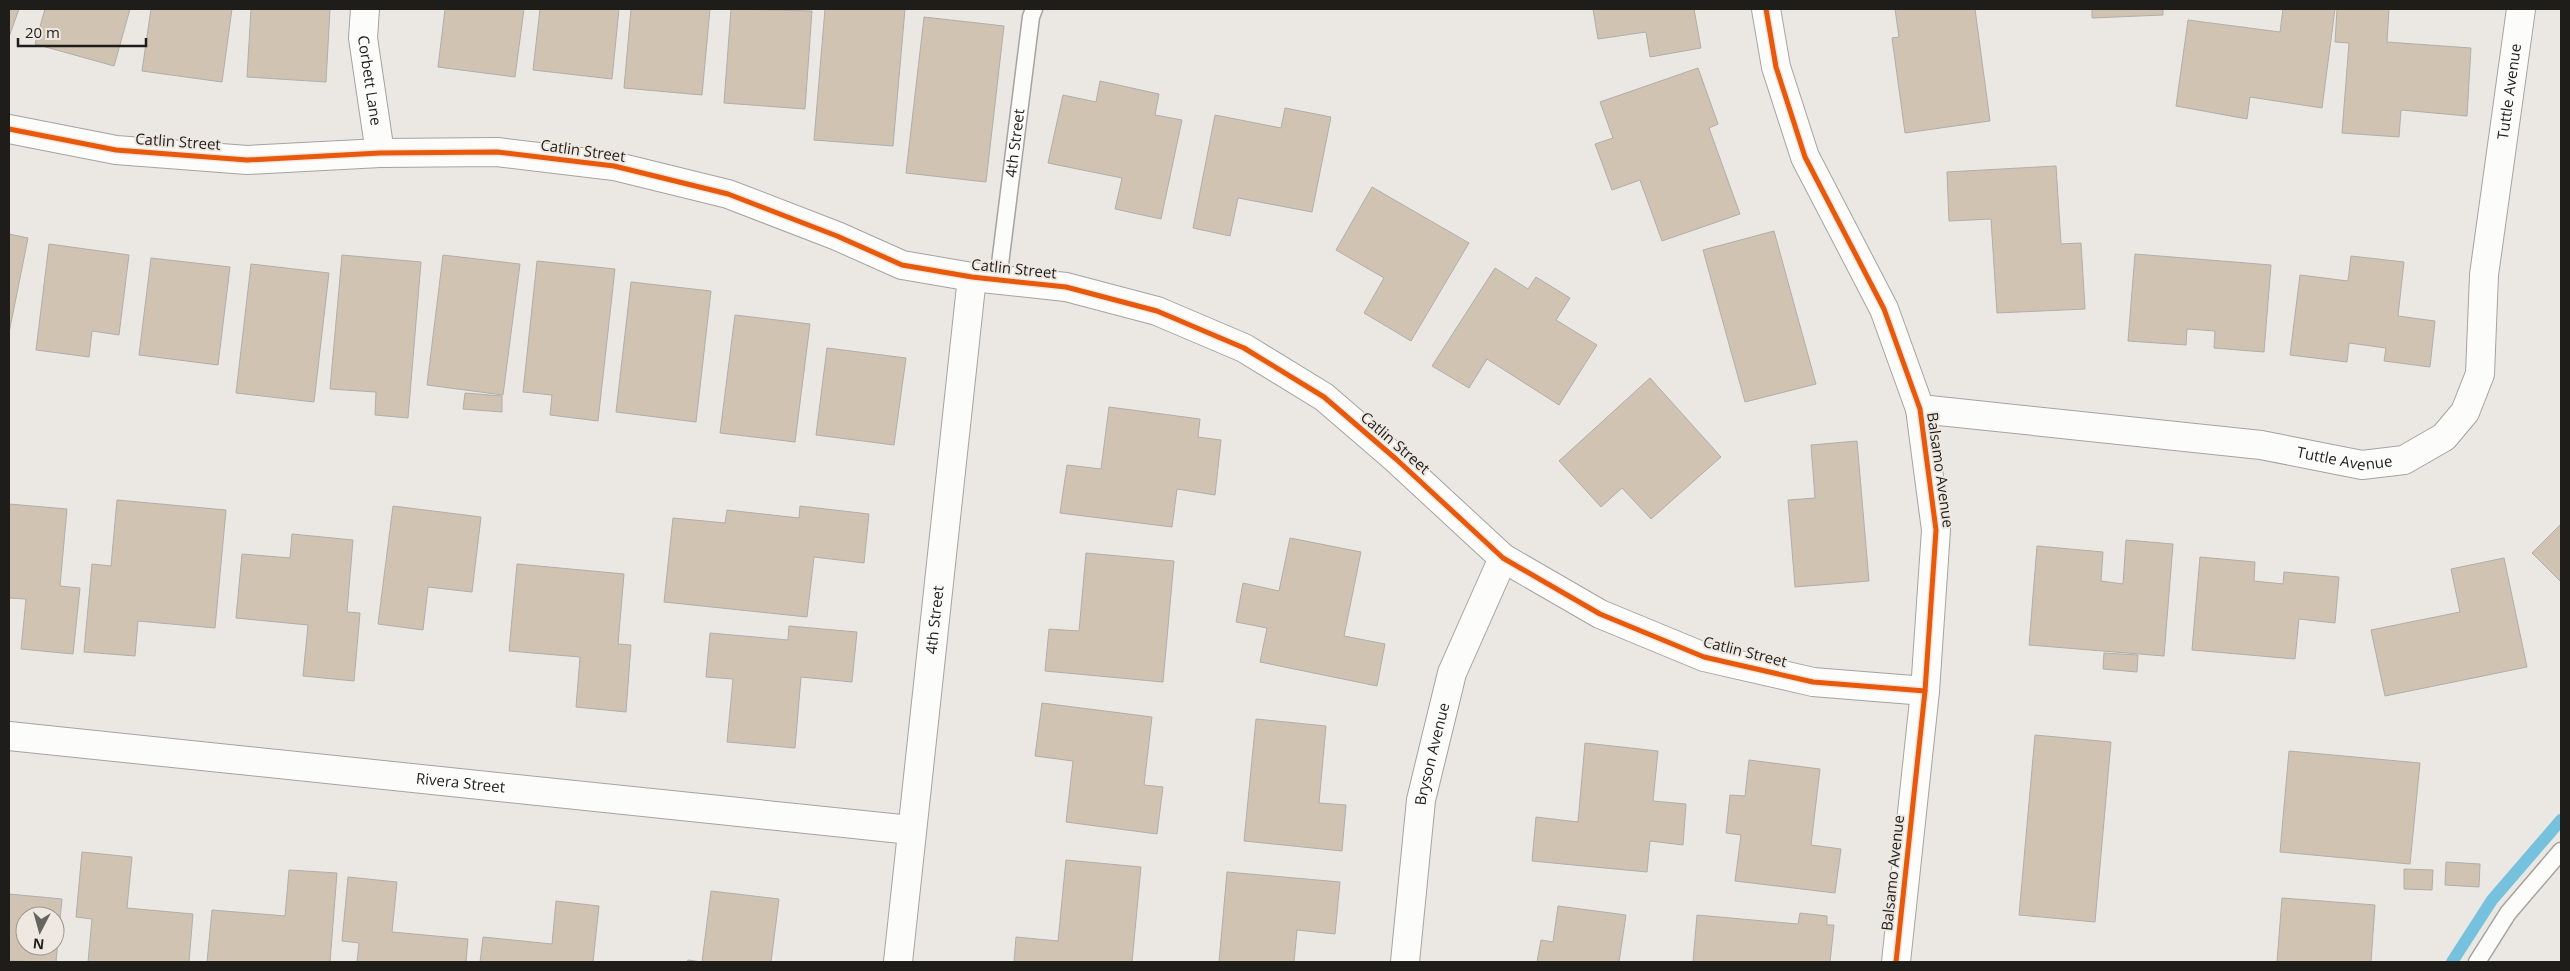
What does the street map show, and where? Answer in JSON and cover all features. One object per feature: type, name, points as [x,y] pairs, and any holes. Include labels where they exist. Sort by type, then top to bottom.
[{"type":"street","name":"Corbett Lane","points":[[366,9],[363,38],[380,153]]},
{"type":"street","name":"Balsamo Avenue","points":[[1766,9],[1776,66],[1805,157],[1884,309],[1920,410],[1936,530],[1925,691],[1896,962]]},
{"type":"street","name":"Tuttle Avenue","points":[[1920,410],[2262,445],[2362,465],[2404,460],[2444,437],[2465,412],[2480,374],[2484,276],[2521,9]]},
{"type":"street","name":"Catlin Street","points":[[9,129],[116,150],[248,160],[380,153],[497,152],[614,166],[728,194],[837,236],[902,265],[985,279],[1066,287],[1158,311],[1244,348],[1324,397],[1396,458],[1503,558],[1600,614],[1704,657],[1813,682],[1925,691]]},
{"type":"street","name":"4th Street","points":[[898,962],[911,830],[985,279]]},
{"type":"street","name":"Bryson Avenue","points":[[1405,962],[1421,800],[1452,673],[1503,558]]},
{"type":"street","name":"Rivera Street","points":[[9,736],[911,830]]},
{"type":"lane","name":"4th Street","points":[[985,279],[1031,17],[1034,9]]},
{"type":"lane","points":[[2477,962],[2508,913],[2561,851]]},
{"type":"building","points":[[9,9],[19,9],[9,37]]},
{"type":"building","points":[[45,9],[130,9],[114,66],[35,44]]},
{"type":"building","points":[[151,9],[232,9],[222,82],[142,71]]},
{"type":"building","points":[[251,9],[330,9],[326,82],[247,77]]},
{"type":"building","points":[[445,9],[524,9],[515,77],[438,67]]},
{"type":"building","points":[[540,9],[619,9],[612,79],[533,70]]},
{"type":"building","points":[[631,9],[710,9],[702,95],[624,88]]},
{"type":"building","points":[[731,9],[812,11],[805,109],[724,103]]},
{"type":"building","points":[[825,9],[905,9],[893,146],[814,140]]},
{"type":"building","points":[[1593,9],[1694,9],[1701,48],[1650,57],[1646,32],[1598,39]]},
{"type":"building","points":[[1895,9],[1975,9],[1990,121],[1905,133],[1892,38],[1899,37]]},
{"type":"building","points":[[2092,9],[2163,9],[2163,15],[2092,18]]},
{"type":"building","points":[[2283,9],[2335,9],[2322,108],[2250,97],[2247,119],[2176,106],[2188,20],[2280,32]]},
{"type":"building","points":[[2337,9],[2389,9],[2387,42],[2471,48],[2467,116],[2401,110],[2399,137],[2342,133],[2349,43],[2335,42]]},
{"type":"building","points":[[924,17],[1004,26],[986,182],[906,173]]},
{"type":"building","points":[[1698,68],[1718,124],[1709,128],[1740,214],[1662,241],[1640,180],[1612,190],[1595,144],[1613,138],[1600,102]]},
{"type":"building","points":[[1100,81],[1159,94],[1155,115],[1182,120],[1161,219],[1115,209],[1122,178],[1048,163],[1063,95],[1096,102]]},
{"type":"building","points":[[1285,108],[1331,117],[1312,212],[1238,198],[1230,236],[1193,228],[1215,115],[1281,128]]},
{"type":"building","points":[[2056,166],[2061,244],[2081,243],[2085,309],[1997,313],[1991,219],[1949,221],[1947,172]]},
{"type":"building","points":[[1372,187],[1469,243],[1411,341],[1364,313],[1384,278],[1336,250]]},
{"type":"building","points":[[1774,231],[1816,384],[1745,402],[1703,250]]},
{"type":"building","points":[[9,234],[28,238],[9,333]]},
{"type":"building","points":[[49,244],[129,255],[119,335],[92,331],[89,357],[36,350]]},
{"type":"building","points":[[2135,254],[2271,265],[2264,352],[2214,348],[2215,331],[2187,329],[2186,345],[2128,341]]},
{"type":"building","points":[[342,255],[421,262],[408,418],[375,415],[376,392],[330,389]]},
{"type":"building","points":[[443,255],[520,264],[503,395],[427,385]]},
{"type":"building","points":[[2351,256],[2404,262],[2398,316],[2435,321],[2430,367],[2384,361],[2386,348],[2349,343],[2347,362],[2290,355],[2300,275],[2348,281]]},
{"type":"building","points":[[151,258],[230,267],[218,365],[139,355]]},
{"type":"building","points":[[537,261],[615,269],[598,421],[550,415],[552,395],[523,392]]},
{"type":"building","points":[[251,264],[329,273],[314,402],[236,393]]},
{"type":"building","points":[[1495,268],[1528,289],[1536,277],[1570,298],[1556,320],[1597,345],[1559,405],[1487,359],[1469,388],[1432,366]]},
{"type":"building","points":[[631,282],[711,291],[696,422],[616,412]]},
{"type":"building","points":[[735,315],[810,324],[795,442],[720,433]]},
{"type":"building","points":[[827,348],[906,358],[894,445],[816,435]]},
{"type":"building","points":[[1650,378],[1721,457],[1651,519],[1622,488],[1601,507],[1559,461]]},
{"type":"building","points":[[465,393],[502,396],[502,412],[463,409]]},
{"type":"building","points":[[1109,407],[1200,419],[1198,437],[1221,440],[1215,495],[1177,489],[1172,527],[1060,513],[1067,465],[1101,469]]},
{"type":"building","points":[[1857,441],[1869,581],[1795,587],[1788,500],[1815,498],[1811,445]]},
{"type":"building","points":[[117,500],[226,510],[215,628],[138,621],[135,656],[84,652],[92,564],[111,566]]},
{"type":"building","points":[[9,504],[67,509],[60,586],[80,588],[73,654],[21,649],[26,599],[9,598]]},
{"type":"building","points":[[393,506],[481,517],[472,592],[428,587],[423,630],[378,624]]},
{"type":"building","points":[[800,506],[869,514],[864,563],[814,557],[807,617],[664,602],[673,518],[725,523],[727,510],[799,518]]},
{"type":"building","points":[[2561,524],[2561,582],[2532,553]]},
{"type":"building","points":[[292,534],[353,540],[347,612],[360,613],[354,681],[303,676],[308,625],[236,618],[242,554],[290,558]]},
{"type":"building","points":[[1290,538],[1361,552],[1344,636],[1385,644],[1377,686],[1260,662],[1267,628],[1236,622],[1243,583],[1279,591]]},
{"type":"building","points":[[2126,540],[2173,544],[2164,656],[2029,645],[2037,546],[2103,552],[2101,581],[2123,584]]},
{"type":"building","points":[[1086,553],[1174,561],[1163,682],[1045,671],[1049,629],[1079,631]]},
{"type":"building","points":[[2200,557],[2255,562],[2254,581],[2283,584],[2284,572],[2339,577],[2335,623],[2299,619],[2295,659],[2192,650]]},
{"type":"building","points":[[2504,558],[2527,667],[2385,696],[2371,630],[2460,612],[2451,569]]},
{"type":"building","points":[[517,564],[624,574],[618,644],[631,645],[626,712],[576,707],[580,657],[509,651]]},
{"type":"building","points":[[789,626],[857,632],[852,682],[801,677],[795,748],[727,742],[733,679],[706,677],[710,633],[788,640]]},
{"type":"building","points":[[2104,653],[2138,655],[2137,672],[2103,669]]},
{"type":"building","points":[[1042,703],[1152,717],[1144,785],[1163,787],[1157,834],[1066,822],[1073,761],[1035,756]]},
{"type":"building","points":[[1256,719],[1326,726],[1319,803],[1346,805],[1342,851],[1244,841]]},
{"type":"building","points":[[2035,735],[2111,742],[2095,922],[2019,915]]},
{"type":"building","points":[[1585,743],[1658,751],[1653,801],[1686,804],[1683,845],[1650,841],[1647,872],[1532,861],[1536,817],[1578,822]]},
{"type":"building","points":[[2289,751],[2420,763],[2410,864],[2280,852]]},
{"type":"building","points":[[1749,760],[1820,769],[1811,845],[1841,849],[1835,893],[1735,881],[1741,835],[1726,833],[1730,795],[1745,796]]},
{"type":"building","points":[[82,852],[132,857],[127,908],[193,914],[189,962],[88,962],[92,919],[76,917]]},
{"type":"building","points":[[1066,860],[1141,867],[1132,962],[1014,962],[1016,937],[1058,941]]},
{"type":"building","points":[[2446,862],[2480,864],[2479,887],[2445,885]]},
{"type":"building","points":[[2404,869],[2433,870],[2432,890],[2404,889]]},
{"type":"building","points":[[289,870],[337,873],[330,962],[207,962],[212,910],[285,916]]},
{"type":"building","points":[[1227,872],[1340,882],[1335,934],[1297,930],[1294,962],[1219,962]]},
{"type":"building","points":[[348,877],[397,882],[392,932],[468,939],[466,962],[357,962],[359,943],[342,941]]},
{"type":"building","points":[[711,891],[779,899],[771,962],[702,962]]},
{"type":"building","points":[[9,894],[62,899],[61,906],[15,906],[15,956],[57,956],[56,962],[9,961]]},
{"type":"building","points":[[2282,898],[2375,905],[2371,962],[2277,962]]},
{"type":"building","points":[[556,901],[599,906],[593,962],[480,962],[483,937],[552,944]]},
{"type":"building","points":[[1558,906],[1626,915],[1619,962],[1537,962],[1541,940],[1553,942]]},
{"type":"building","points":[[1800,913],[1827,916],[1827,925],[1834,925],[1830,962],[1693,962],[1697,915],[1798,924]]},
{"type":"waterway","points":[[2452,962],[2492,900],[2561,820]]},
{"type":"cycle path","points":[[1766,9],[1776,67],[1805,157],[1884,309],[1920,409],[1936,530],[1925,691],[1896,962]]},
{"type":"cycle path","points":[[9,129],[116,150],[247,160],[380,153],[497,152],[614,166],[728,194],[837,236],[902,265],[972,277],[1066,287],[1157,311],[1244,348],[1324,397],[1396,459],[1503,558],[1600,614],[1704,657],[1813,682],[1925,691]]}]
